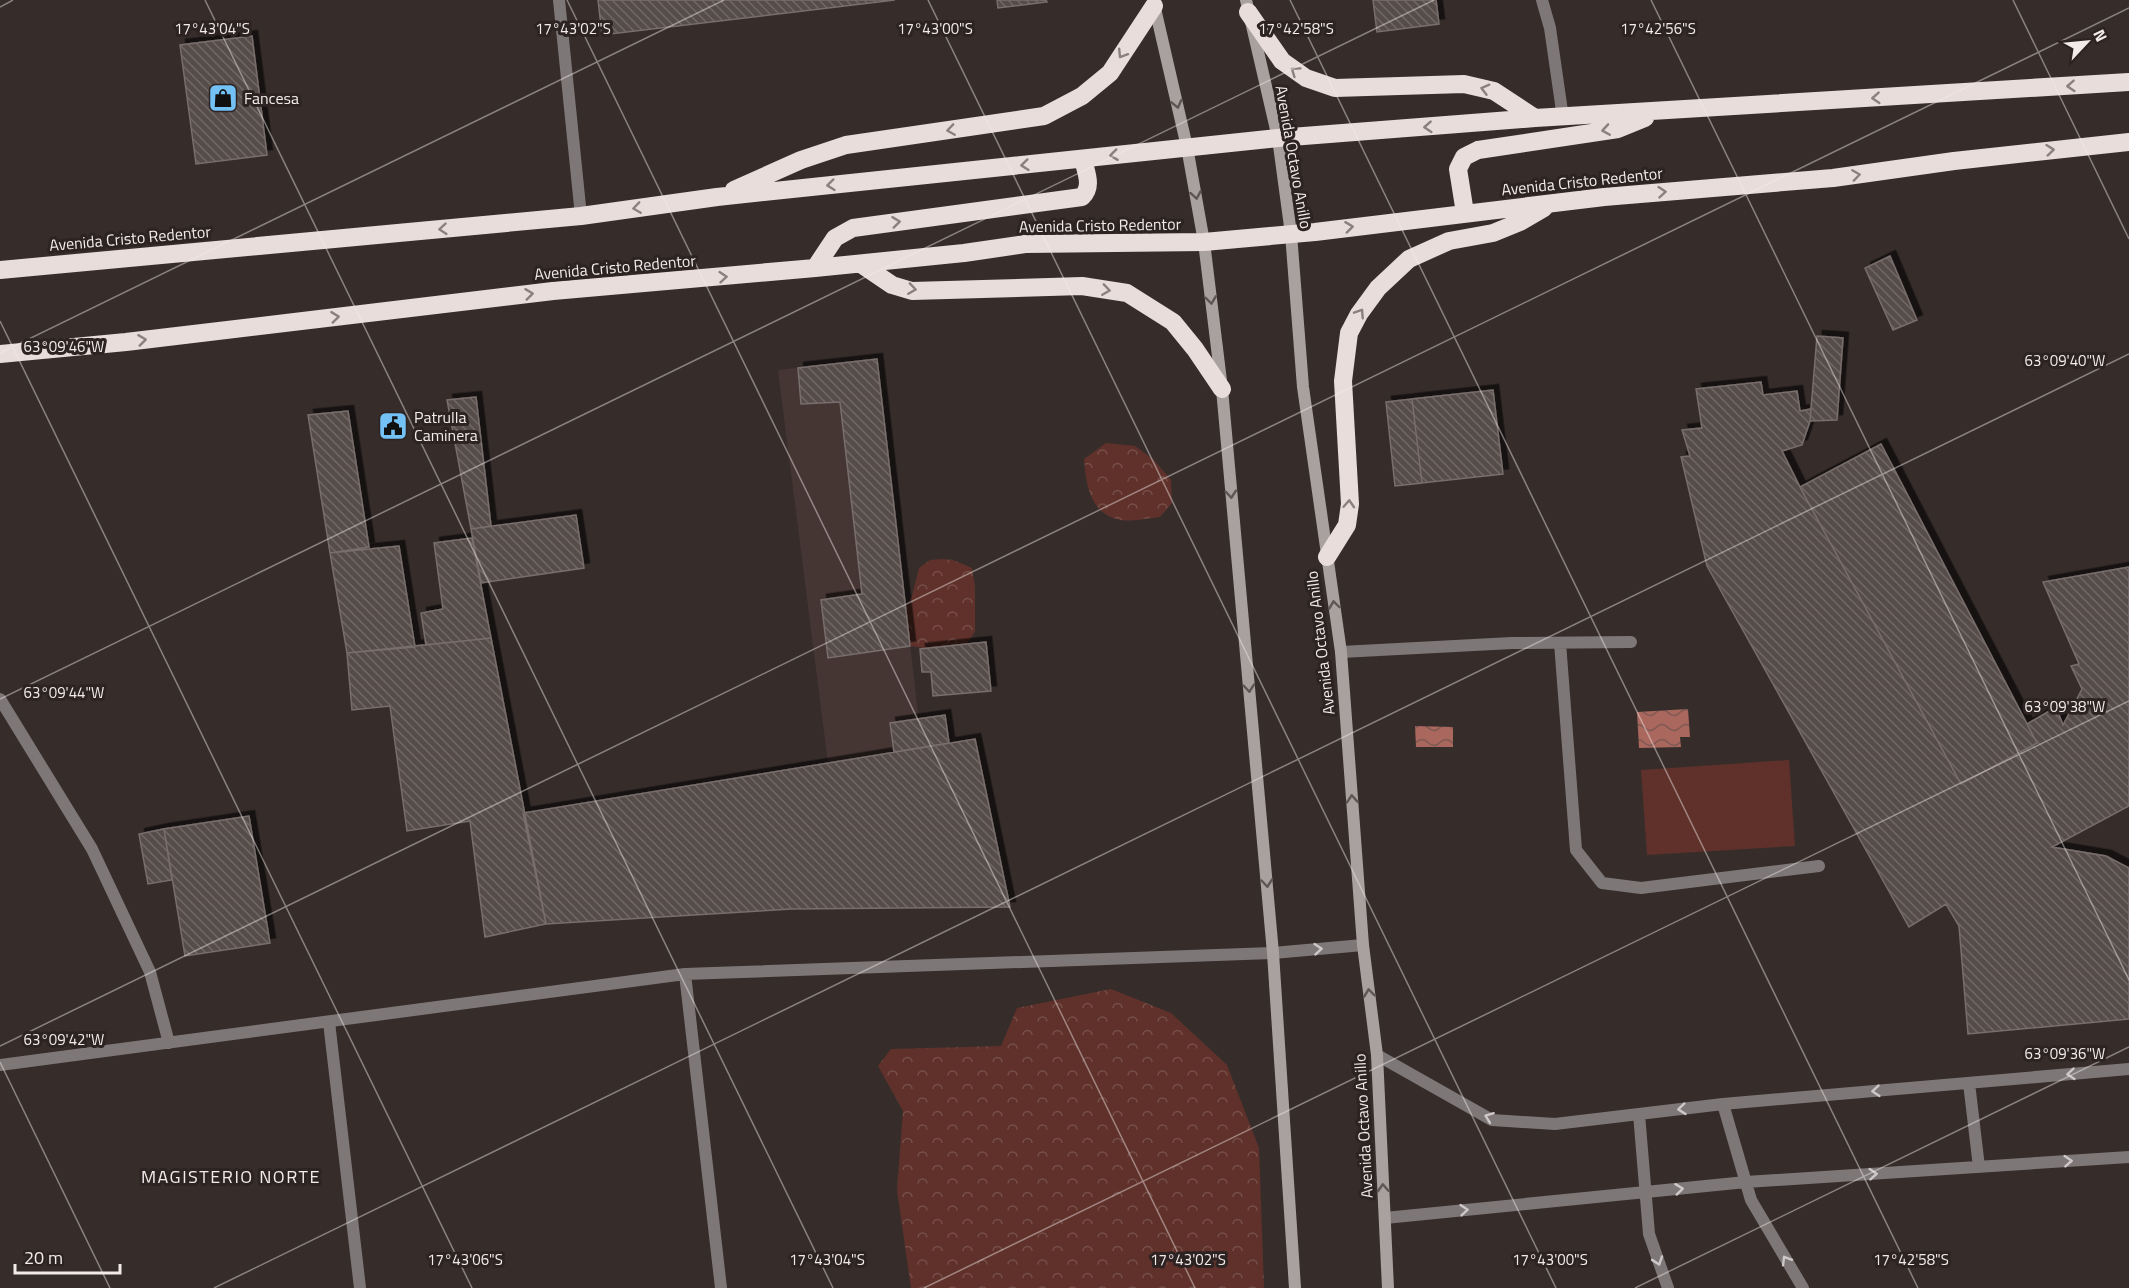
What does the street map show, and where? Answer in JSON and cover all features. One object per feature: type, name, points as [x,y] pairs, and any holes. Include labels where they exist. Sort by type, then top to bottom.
[{"type":"highway","points":[[717,197],[801,160],[846,145],[1044,116],[1082,96],[1110,73],[1154,3]]},
{"type":"highway","points":[[1247,6],[1282,61],[1306,78],[1335,88],[1464,84],[1494,91],[1535,118]]},
{"type":"highway","name":"Avenida Cristo Redentor","points":[[0,270],[581,216],[717,197],[1278,138],[1535,118],[2129,82]]},
{"type":"highway","points":[[1465,213],[1458,169],[1464,157],[1478,150],[1618,129],[1661,111]]},
{"type":"highway","name":"Avenida Cristo Redentor","points":[[0,354],[126,342],[553,291],[861,264],[1025,244],[1204,242],[1291,234],[1604,197],[1833,178],[1954,161],[2129,142]]},
{"type":"highway","points":[[815,268],[835,238],[853,228],[1082,197],[1087,191],[1089,182],[1083,159]]},
{"type":"highway","points":[[1327,557],[1347,525],[1350,504],[1343,381],[1349,333],[1359,314],[1378,288],[1410,259],[1449,241],[1493,232],[1520,222],[1549,205]]},
{"type":"highway","points":[[861,264],[892,285],[912,291],[1082,286],[1127,293],[1173,322],[1195,349],[1222,389]]},
{"type":"street","points":[[559,0],[581,216]]},
{"type":"street","points":[[1542,0],[1550,28],[1563,118]]},
{"type":"street","points":[[1154,3],[1187,147],[1204,242],[1222,389],[1273,953],[1295,1288]]},
{"type":"street","name":"Avenida Octavo Anillo","points":[[1247,6],[1278,138],[1291,234],[1303,387],[1341,652],[1363,945],[1377,1055],[1388,1288]]},
{"type":"street","points":[[1341,652],[1422,647],[1631,642]]},
{"type":"street","points":[[1560,643],[1576,850],[1602,883],[1641,888],[1819,866]]},
{"type":"street","points":[[0,699],[92,849],[150,972],[169,1043]]},
{"type":"street","points":[[0,1065],[685,974],[1273,953],[1363,945]]},
{"type":"street","points":[[685,974],[722,1288]]},
{"type":"street","points":[[329,1022],[360,1288]]},
{"type":"street","points":[[1377,1055],[1492,1120],[1555,1124],[1724,1104],[2129,1069]]},
{"type":"street","points":[[1969,1083],[1979,1167]]},
{"type":"street","points":[[1724,1104],[1751,1200],[1803,1288]]},
{"type":"street","points":[[1639,1114],[1649,1234],[1668,1288]]},
{"type":"street","points":[[1384,1218],[1746,1182],[2129,1158]]},
{"type":"shaded area","points":[[877,359],[922,748],[828,763],[778,370]]},
{"type":"green space","points":[[1106,443],[1135,446],[1154,460],[1171,480],[1172,503],[1160,517],[1121,520],[1102,512],[1096,505],[1088,488],[1084,459]]},
{"type":"green space","points":[[930,560],[953,560],[972,568],[975,587],[975,631],[967,644],[925,648],[910,646],[906,605],[912,596],[919,568]]},
{"type":"green space","points":[[1789,760],[1795,846],[1647,855],[1641,770]]},
{"type":"green space","points":[[1111,989],[1171,1013],[1227,1065],[1259,1148],[1264,1288],[911,1288],[897,1190],[903,1111],[878,1066],[891,1049],[1001,1046],[1017,1008]]},
{"type":"water","points":[[1688,709],[1690,737],[1680,737],[1681,747],[1639,748],[1637,712]]},
{"type":"water","points":[[1415,726],[1453,727],[1453,747],[1416,747]]},
{"type":"building","points":[[598,0],[895,0],[602,35]]},
{"type":"building","points":[[997,0],[1046,0],[1047,2],[998,8]]},
{"type":"building","points":[[1373,0],[1436,0],[1439,24],[1377,32]]},
{"type":"building","name":"Fancesa","points":[[252,36],[267,155],[196,164],[180,45]]},
{"type":"building","points":[[1890,256],[1917,320],[1893,330],[1865,268]]},
{"type":"building","points":[[1817,336],[1843,338],[1837,420],[1810,421]]},
{"type":"building","points":[[877,359],[910,646],[828,658],[821,600],[862,594],[840,402],[801,404],[798,368]]},
{"type":"building","points":[[1761,382],[1763,395],[1797,391],[1800,411],[1811,409],[1810,421],[1802,445],[1782,451],[1961,784],[2037,743],[2027,724],[2056,707],[2063,725],[2082,689],[2071,666],[2079,664],[2043,582],[2129,567],[2129,806],[2052,847],[2106,856],[2129,868],[2129,1019],[1968,1034],[1959,926],[1946,904],[1909,927],[1707,566],[1681,457],[1690,456],[1682,430],[1702,428],[1696,389]]},
{"type":"building","points":[[1493,390],[1503,474],[1422,483],[1412,399]]},
{"type":"building","points":[[476,397],[491,526],[471,529],[447,400]]},
{"type":"building","points":[[1412,399],[1422,483],[1395,486],[1386,402]]},
{"type":"building","points":[[348,411],[369,547],[330,553],[308,415]]},
{"type":"building","points":[[1881,444],[2037,743],[1961,784],[1800,487]]},
{"type":"building","points":[[576,515],[584,568],[481,583],[471,529]]},
{"type":"building","points":[[472,538],[491,638],[426,645],[421,613],[443,609],[434,543]]},
{"type":"building","points":[[399,546],[415,647],[347,653],[330,553]]},
{"type":"building","points":[[491,638],[546,924],[485,937],[470,821],[407,831],[390,706],[352,710],[347,653]]},
{"type":"building","points":[[986,642],[991,691],[933,696],[931,672],[922,672],[920,649]]},
{"type":"building","points":[[945,715],[949,743],[894,752],[890,723]]},
{"type":"building","points":[[975,739],[1010,907],[791,909],[546,924],[523,813]]},
{"type":"building","points":[[249,816],[270,943],[185,956],[164,829]]},
{"type":"building","points":[[164,829],[172,880],[148,884],[139,834]]},
{"type":"place","name":"Fancesa","points":[[223,98]]},
{"type":"place","name":"Patrulla Caminera","points":[[393,426]]},
{"type":"district","name":"MAGISTERIO NORTE","points":[[231,1176]]}]
